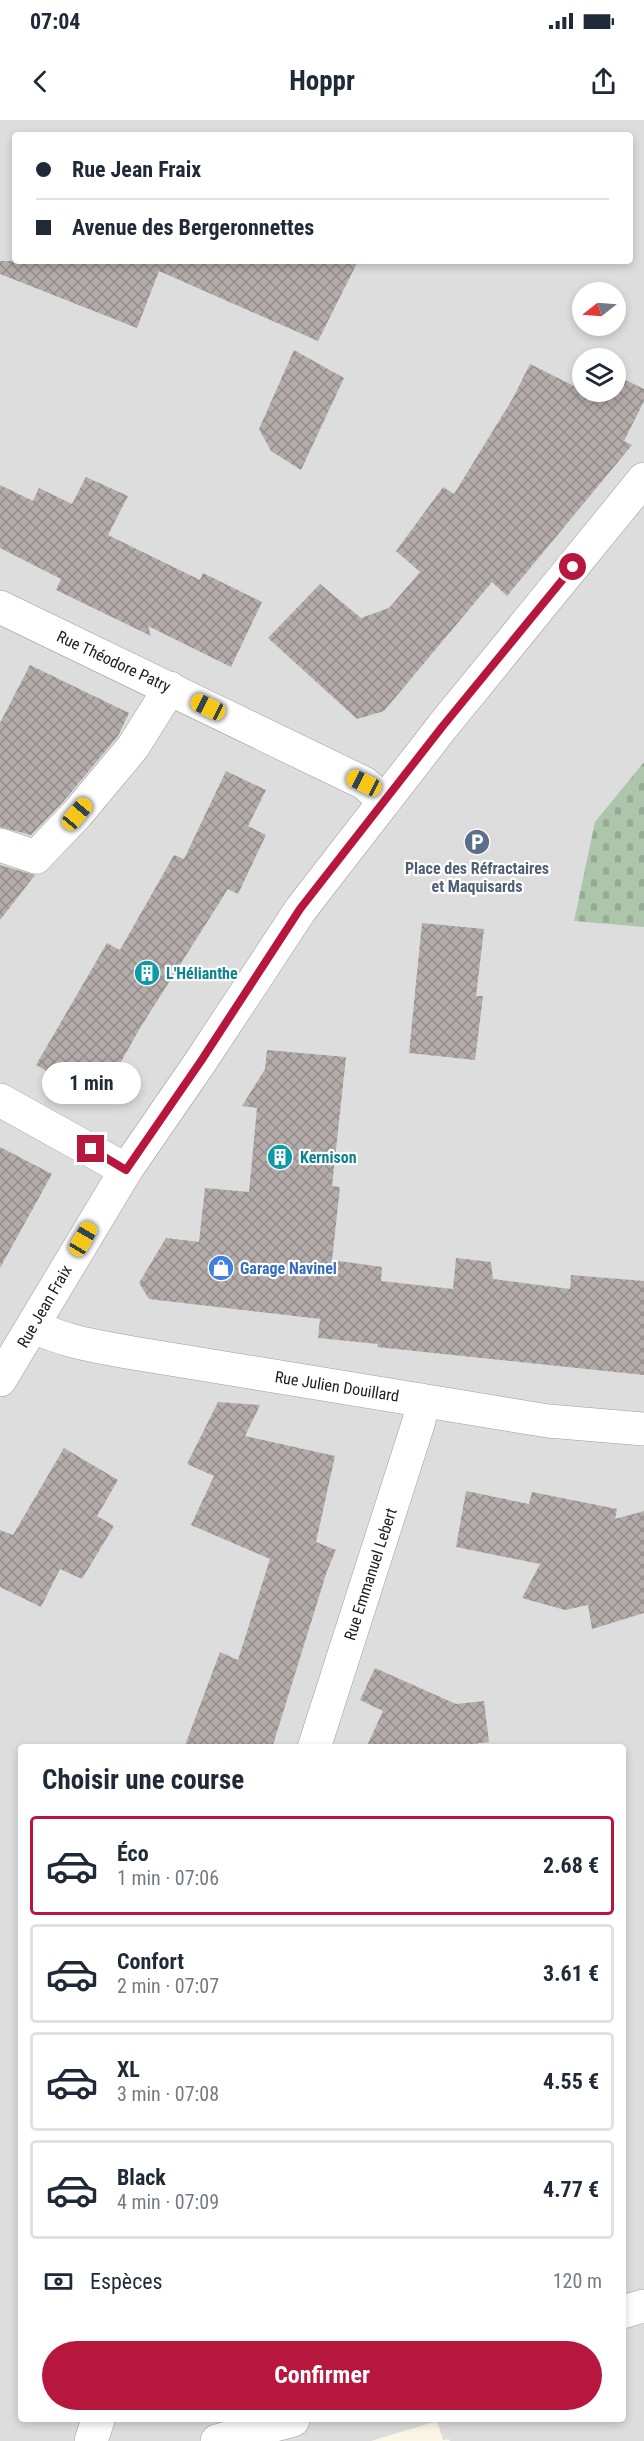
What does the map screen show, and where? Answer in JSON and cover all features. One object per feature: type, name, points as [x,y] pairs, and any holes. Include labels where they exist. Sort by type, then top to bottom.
[{"type":"street","name":"Rue Jean Fraix","points":[[0,1380],[126,1170],[201,1061],[300,909],[442,727],[644,479]]},
{"type":"street","name":"Rue Théodore Patry","points":[[0,607],[364,783],[385,801]]},
{"type":"street","points":[[0,845],[36,857],[77,814],[133,747],[170,688]]},
{"type":"street","points":[[0,1100],[126,1170]]},
{"type":"street","name":"Rue Julien Douillard","points":[[33,1326],[48,1334],[72,1341],[127,1352],[548,1421],[644,1429]]},
{"type":"street","name":"Rue Emmanuel Lebert","points":[[315,1744],[419,1421],[422,1400]]},
{"type":"street","points":[[626,2311],[644,2306]]},
{"type":"street","points":[[91,2441],[97,2422]]},
{"type":"street","points":[[217,2441],[286,2422]]},
{"type":"shaded area","points":[[0,120],[644,120],[644,2441],[0,2441]]},
{"type":"shaded area","name":"Place des Réfractaires et Maquisards","points":[[506,737],[566,791],[555,905],[353,888],[440,788],[452,796]]},
{"type":"shaded area","points":[[437,2422],[443,2440],[449,2439],[450,2441],[371,2441]]},
{"type":"green space","points":[[644,762],[644,927],[574,921],[595,822]]},
{"type":"building","points":[[0,261],[12,261],[12,264],[356,264],[318,341],[159,271],[137,328],[0,274]]},
{"type":"building","points":[[294,350],[344,378],[301,470],[271,451],[259,429]]},
{"type":"building","points":[[530,364],[572,385],[572,402],[626,402],[626,380],[644,389],[644,401],[624,441],[632,445],[507,596],[492,582],[384,711],[357,719],[268,638],[320,584],[361,618],[389,608],[420,572],[396,551],[443,487],[454,494],[513,398]]},
{"type":"building","points":[[86,477],[128,496],[108,535],[200,580],[203,573],[262,602],[231,667],[148,626],[151,636],[56,590],[61,579],[0,548],[0,485],[33,501],[39,488],[72,504]]},
{"type":"building","points":[[30,665],[129,713],[118,736],[63,802],[31,835],[0,827],[0,723]]},
{"type":"building","points":[[226,771],[266,790],[248,826],[266,835],[238,894],[228,889],[140,1028],[99,1101],[36,1065],[107,943],[120,950],[174,855],[184,859]]},
{"type":"building","points":[[0,865],[35,875],[0,920]]},
{"type":"building","points":[[422,923],[484,929],[476,996],[483,996],[475,1060],[409,1053]]},
{"type":"building","points":[[267,1050],[346,1057],[332,1186],[340,1187],[332,1260],[382,1267],[381,1281],[453,1289],[456,1258],[491,1262],[493,1279],[570,1289],[571,1275],[644,1281],[644,1375],[377,1347],[378,1344],[318,1338],[320,1319],[149,1299],[139,1283],[166,1238],[199,1242],[205,1188],[249,1192],[257,1108],[242,1106],[265,1069]]},
{"type":"building","points":[[0,1147],[52,1174],[0,1268]]},
{"type":"building","points":[[218,1402],[260,1405],[245,1436],[335,1456],[316,1542],[336,1550],[327,1571],[273,1744],[186,1744],[220,1652],[238,1660],[270,1559],[191,1525],[214,1476],[187,1464]]},
{"type":"building","points":[[64,1448],[118,1480],[97,1516],[114,1526],[82,1579],[60,1569],[41,1607],[0,1587],[0,1530],[13,1535]]},
{"type":"building","points":[[466,1491],[529,1504],[532,1492],[617,1509],[615,1519],[644,1511],[644,1613],[592,1629],[588,1605],[565,1610],[522,1598],[540,1564],[456,1547]]},
{"type":"building","points":[[375,1668],[456,1704],[484,1701],[489,1742],[368,1744],[383,1711],[360,1700]]},
{"type":"place","name":"Place des Réfractaires et Maquisards","points":[[477,842]]},
{"type":"place","name":"L'Hélianthe","points":[[147,973]]},
{"type":"place","name":"Kernison","points":[[280,1157]]},
{"type":"place","name":"Garage Navinel","points":[[221,1268]]},
{"type":"route","points":[[91,1149],[126,1170],[201,1061],[300,909],[442,727],[573,567]]}]
